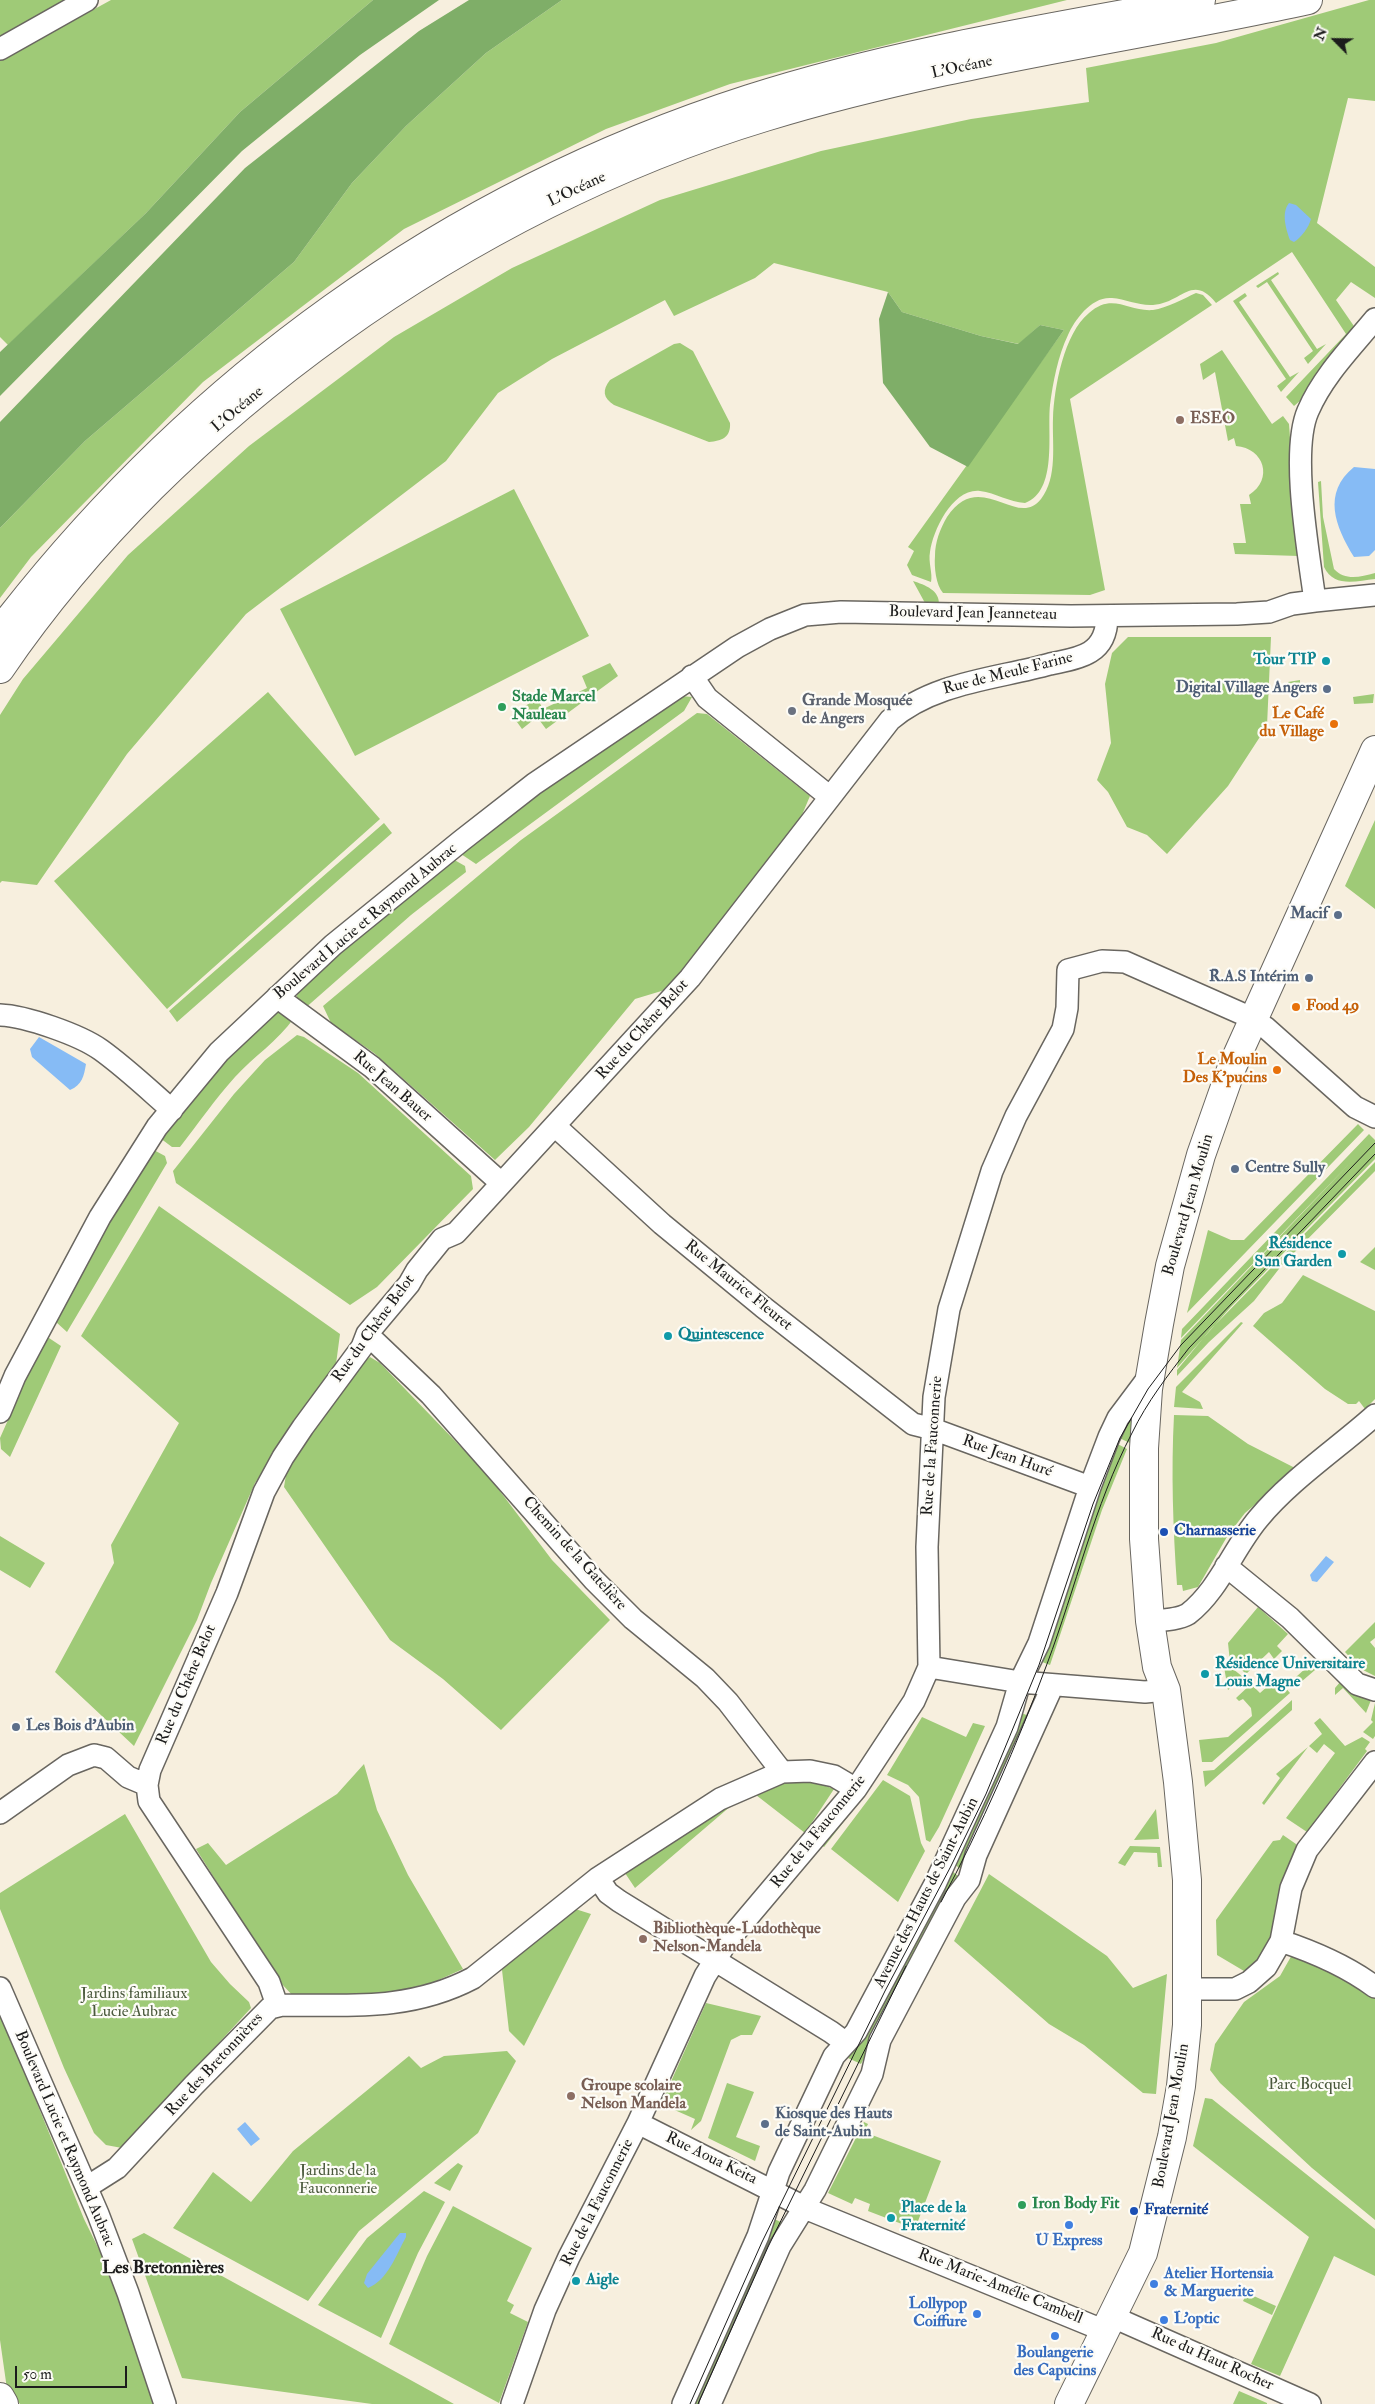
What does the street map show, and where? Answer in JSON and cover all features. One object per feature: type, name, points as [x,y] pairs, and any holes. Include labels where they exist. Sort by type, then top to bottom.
[{"type":"main road","name":"L’Océane","points":[[0,631],[95,517],[172,439],[217,398],[337,304],[430,244],[510,199],[641,138],[696,117],[807,82],[978,42],[1201,0]]},
{"type":"main road","name":"L’Océane","points":[[0,669],[46,608],[126,516],[181,461],[255,395],[325,340],[398,289],[470,245],[547,204],[600,179],[707,136],[850,93],[966,67],[1308,0]]},
{"type":"main road","name":"Boulevard Jean Moulin","points":[[1069,2404],[1143,2253],[1164,2172],[1181,2086],[1188,2025],[1187,1880],[1178,1782],[1166,1690],[1157,1667],[1157,1448],[1167,1325],[1183,1256],[1201,1192],[1241,1082],[1260,1023],[1375,750]]},
{"type":"main road","name":"Boulevard Jean Moulin","points":[[1158,1620],[1144,1530],[1144,1448],[1151,1374],[1170,1266],[1201,1155],[1232,1067],[1260,1023],[1375,782]]},
{"type":"main road","points":[[0,2397],[4,2404]]},
{"type":"street","points":[[0,49],[87,0]]},
{"type":"street","points":[[1315,601],[1300,441],[1303,424],[1321,385],[1375,319]]},
{"type":"street","name":"Boulevard Jean Jeanneteau","points":[[692,676],[770,629],[805,615],[841,612],[1107,616],[1269,612],[1292,604],[1375,595]]},
{"type":"street","name":"Boulevard Jean Jeanneteau","points":[[1269,612],[1282,616],[1375,610]]},
{"type":"street","name":"Rue de Meule Farine","points":[[890,720],[903,708],[938,691],[1035,669],[1090,653],[1101,643],[1107,616]]},
{"type":"street","points":[[692,676],[706,698],[830,797]]},
{"type":"street","name":"Boulevard Lucie et Raymond Aubrac","points":[[0,1412],[16,1376],[100,1217],[157,1128],[219,1052],[333,945],[534,784],[692,676]]},
{"type":"street","name":"Rue du Chêne Belot","points":[[147,1785],[150,1770],[223,1601],[264,1492],[283,1457],[362,1347],[367,1334],[410,1284],[417,1270],[442,1239],[456,1233],[690,978],[890,720]]},
{"type":"street","name":"Rue de la Fauconnerie","points":[[512,2404],[545,2310],[638,2123],[705,1976],[733,1935],[856,1789],[914,1701],[929,1667],[927,1546],[934,1397],[949,1309],[992,1171],[1016,1116],[1063,1028],[1067,1008],[1068,970],[1107,961],[1125,962],[1260,1023]]},
{"type":"street","name":"Rue Jean Bauer","points":[[277,997],[372,1067],[501,1183]]},
{"type":"street","points":[[0,1015],[14,1016],[44,1025],[100,1050],[172,1110]]},
{"type":"street","points":[[1260,1023],[1356,1107],[1375,1117]]},
{"type":"street","name":"Rue Maurice Fleuret","points":[[555,1126],[662,1224],[763,1307],[913,1424],[933,1429]]},
{"type":"street","name":"Chemin de la Gatelière","points":[[367,1334],[431,1395],[594,1580],[633,1619],[705,1678],[728,1702],[782,1772]]},
{"type":"street","name":"Avenue des Hauts de Saint-Aubin","points":[[683,2404],[778,2193],[834,2056],[856,2032],[935,1884],[1007,1727],[1020,1682],[1039,1643],[1085,1486],[1118,1418],[1151,1374]]},
{"type":"street","points":[[1158,1620],[1186,1615],[1214,1584],[1259,1518],[1305,1473],[1332,1454],[1375,1415]]},
{"type":"street","name":"Rue Jean Huré","points":[[933,1429],[1085,1486]]},
{"type":"street","points":[[1226,1566],[1290,1618],[1357,1684],[1375,1690]]},
{"type":"street","points":[[929,1667],[1020,1682],[1145,1692],[1166,1690]]},
{"type":"street","name":"Avenue des Hauts de Saint-Aubin","points":[[710,2404],[780,2246],[815,2190],[872,2074],[880,2040],[955,1898],[969,1880],[976,1855],[1052,1685]]},
{"type":"street","points":[[0,1813],[68,1765],[94,1755],[106,1758],[128,1777],[147,1785],[149,1800],[269,1982],[277,2006]]},
{"type":"street","points":[[1188,1989],[1228,1989],[1242,1986],[1266,1967],[1281,1941],[1291,1888],[1300,1862],[1307,1850],[1375,1762]]},
{"type":"street","points":[[782,1772],[810,1771],[834,1776],[856,1789]]},
{"type":"street","name":"Rue des Bretonnières","points":[[87,2187],[117,2168],[264,2011],[277,2006],[376,2006],[430,1996],[452,1989],[473,1978],[598,1878],[720,1799],[782,1772]]},
{"type":"street","points":[[598,1878],[608,1893],[619,1901],[846,2043]]},
{"type":"street","points":[[1281,1941],[1317,1954],[1352,1972],[1375,1987]]},
{"type":"street","name":"Boulevard Lucie et Raymond Aubrac","points":[[0,1988],[87,2187],[113,2252],[165,2404]]},
{"type":"street","name":"Rue Aoua Keita","points":[[638,2123],[778,2193]]},
{"type":"street","name":"Rue Marie-Amélie Cambell","points":[[778,2193],[804,2207],[1050,2308],[1109,2324]]},
{"type":"street","name":"Rue du Haut Rocher","points":[[1109,2324],[1310,2404]]},
{"type":"green space","points":[[0,0],[74,0],[0,40]]},
{"type":"green space","points":[[111,0],[373,0],[240,112],[146,213],[8,345],[0,337],[0,61]]},
{"type":"green space","points":[[373,0],[439,0],[360,55],[242,151],[0,396],[0,352],[146,213],[240,112]]},
{"type":"green space","points":[[469,0],[562,0],[486,53],[406,126],[352,183],[294,262],[85,441],[0,528],[0,422],[245,168],[419,31]]},
{"type":"green space","points":[[562,0],[1067,0],[730,84],[606,129],[404,229],[203,382],[31,557],[0,598],[0,528],[85,441],[294,262],[352,183],[406,126],[486,53]]},
{"type":"green space","points":[[1369,0],[1375,0],[1375,101],[1348,98],[1317,223],[1375,267],[1375,298],[1351,282],[1336,300],[1358,332],[1307,403],[1301,400],[1294,406],[1286,397],[1346,334],[1292,252],[1216,303],[1208,294],[1200,290],[1186,292],[1172,300],[1153,305],[1112,298],[1098,301],[1085,310],[1075,322],[1064,343],[1054,378],[1049,417],[1049,460],[1047,474],[1042,487],[1035,496],[1025,503],[980,491],[970,492],[961,496],[946,512],[935,533],[930,556],[931,582],[912,575],[907,565],[914,551],[908,547],[1064,330],[1040,325],[1019,344],[981,336],[902,312],[888,292],[774,263],[755,278],[674,316],[665,300],[552,359],[498,393],[446,461],[246,614],[127,754],[37,885],[2,881],[0,883],[0,715],[23,679],[128,555],[249,446],[394,337],[512,268],[660,200],[821,151],[971,119],[1089,102],[1086,68],[1216,43]]},
{"type":"green space","points":[[1278,272],[1279,274],[1271,280],[1317,349],[1326,344],[1308,364],[1304,358],[1313,351],[1267,282],[1258,288],[1256,286]]},
{"type":"green space","points":[[888,292],[902,312],[981,336],[1018,344],[1040,325],[1064,330],[968,467],[930,447],[883,383],[879,319]]},
{"type":"green space","points":[[1196,293],[1203,295],[1212,305],[1070,399],[1105,590],[1090,595],[943,593],[936,576],[936,546],[940,531],[947,517],[960,503],[972,497],[985,498],[1021,508],[1031,507],[1041,499],[1046,490],[1052,471],[1053,418],[1058,377],[1067,347],[1080,322],[1089,313],[1106,304],[1121,304],[1144,310],[1153,310]]},
{"type":"green space","points":[[1245,293],[1247,296],[1239,302],[1290,377],[1299,372],[1281,392],[1277,386],[1286,379],[1233,301]]},
{"type":"green space","points":[[680,343],[693,351],[730,423],[727,435],[718,441],[709,442],[614,405],[606,397],[605,390],[610,380],[674,344]]},
{"type":"green space","points":[[1222,350],[1272,424],[1283,416],[1289,424],[1299,556],[1235,554],[1233,543],[1246,543],[1240,504],[1251,504],[1249,495],[1257,488],[1263,473],[1259,458],[1253,452],[1236,446],[1234,438],[1228,441],[1215,372],[1203,380],[1200,364]]},
{"type":"green space","points":[[1321,481],[1323,517],[1334,569],[1348,577],[1375,573],[1375,579],[1353,582],[1340,581],[1328,574],[1324,567],[1318,482]]},
{"type":"green space","points":[[514,489],[589,636],[355,756],[280,609]]},
{"type":"green space","points":[[913,581],[931,589],[937,595],[939,605],[925,603]]},
{"type":"green space","points":[[1128,637],[1271,637],[1267,726],[1228,786],[1167,854],[1147,835],[1127,827],[1108,792],[1097,780],[1111,743],[1105,684],[1112,653]]},
{"type":"green space","points":[[610,663],[618,676],[546,729],[537,717],[522,729],[512,715],[537,698],[543,709],[587,688],[582,676]]},
{"type":"green space","points":[[1300,680],[1300,696],[1289,694],[1288,682]]},
{"type":"green space","points":[[268,692],[380,819],[167,1009],[54,881]]},
{"type":"green space","points":[[1374,694],[1373,703],[1354,704],[1353,697]]},
{"type":"green space","points":[[681,696],[692,697],[684,711],[476,864],[458,852],[538,792]]},
{"type":"green space","points":[[697,713],[707,714],[810,796],[796,829],[668,989],[635,999],[529,1127],[495,1160],[374,1053],[331,1023],[323,1006],[521,840]]},
{"type":"green space","points":[[1375,820],[1375,909],[1345,886]]},
{"type":"green space","points":[[384,823],[392,833],[177,1022],[169,1011]]},
{"type":"green space","points":[[451,858],[465,866],[466,872],[411,915],[303,1010],[296,1000],[299,987]]},
{"type":"green space","points":[[280,1011],[294,1018],[281,1034],[235,1077],[180,1147],[172,1147],[160,1138],[223,1059],[273,1012]]},
{"type":"green space","points":[[297,1035],[304,1037],[358,1073],[471,1176],[473,1189],[377,1287],[350,1305],[176,1183],[173,1171],[234,1094],[265,1060]]},
{"type":"green space","points":[[1358,1124],[1364,1130],[1187,1313],[1208,1230],[1231,1240],[1244,1240]]},
{"type":"green space","points":[[1369,1134],[1375,1140],[1375,1159],[1229,1309],[1177,1368],[1181,1340],[1352,1161],[1181,1338],[1182,1329]]},
{"type":"green space","points":[[152,1149],[165,1156],[167,1163],[67,1332],[56,1322],[55,1315],[62,1299]]},
{"type":"green space","points":[[1375,1162],[1375,1171],[1282,1265],[1254,1301],[1209,1342],[1177,1376],[1177,1370],[1210,1330]]},
{"type":"green space","points":[[159,1206],[340,1334],[336,1364],[255,1483],[211,1583],[197,1620],[134,1746],[55,1672],[114,1563],[111,1545],[179,1423],[81,1336]]},
{"type":"green space","points":[[1375,1247],[1375,1270],[1360,1262]]},
{"type":"green space","points":[[1303,1275],[1375,1311],[1375,1399],[1365,1409],[1359,1401],[1356,1404],[1348,1404],[1325,1389],[1253,1326],[1264,1313],[1282,1303]]},
{"type":"green space","points":[[1241,1322],[1243,1323],[1182,1392],[1200,1402],[1203,1409],[1174,1407],[1176,1387]]},
{"type":"green space","points":[[49,1338],[61,1346],[10,1457],[1,1449],[0,1438],[23,1386],[32,1358],[43,1339]]},
{"type":"green space","points":[[370,1357],[380,1363],[487,1474],[552,1560],[610,1620],[501,1730],[443,1679],[390,1640],[284,1487],[288,1462],[362,1363]]},
{"type":"green space","points":[[1140,1396],[1138,1428],[1130,1443],[1117,1437]]},
{"type":"green space","points":[[1174,1415],[1208,1416],[1248,1444],[1297,1469],[1245,1513],[1228,1535],[1198,1587],[1183,1591],[1182,1585],[1177,1585],[1174,1542]]},
{"type":"green space","points":[[1114,1442],[1127,1449],[1102,1510],[1050,1665],[1037,1660]]},
{"type":"green space","points":[[0,1536],[45,1563],[30,1588],[0,1570]]},
{"type":"green space","points":[[1258,1607],[1288,1634],[1277,1646],[1282,1651],[1274,1659],[1269,1652],[1246,1674],[1232,1660],[1230,1662],[1228,1643]]},
{"type":"green space","points":[[1375,1622],[1375,1638],[1370,1642],[1375,1648],[1375,1676],[1361,1669],[1345,1652]]},
{"type":"green space","points":[[1315,1660],[1322,1664],[1294,1688],[1287,1685]]},
{"type":"green space","points":[[1223,1661],[1243,1677],[1228,1690]]},
{"type":"green space","points":[[1277,1678],[1290,1693],[1212,1762],[1202,1762],[1199,1740],[1228,1737],[1252,1716],[1251,1708],[1243,1699],[1239,1701],[1236,1698],[1251,1684],[1260,1693]]},
{"type":"green space","points":[[1341,1681],[1354,1694],[1371,1700],[1366,1713],[1343,1688],[1335,1695],[1335,1688]]},
{"type":"green space","points":[[1292,1700],[1292,1710],[1205,1787],[1203,1771],[1214,1770]]},
{"type":"green space","points":[[1375,1703],[1375,1736],[1373,1739],[1363,1732],[1373,1722],[1371,1720]]},
{"type":"green space","points":[[1017,1711],[1031,1717],[962,1870],[950,1861]]},
{"type":"green space","points":[[922,1717],[966,1737],[973,1723],[985,1726],[939,1827],[930,1842],[926,1840],[919,1797],[908,1785],[887,1775]]},
{"type":"green space","points":[[1320,1718],[1345,1746],[1362,1737],[1370,1742],[1365,1749],[1367,1751],[1307,1832],[1286,1818],[1335,1753],[1324,1744],[1317,1753],[1309,1746],[1322,1734],[1314,1723]]},
{"type":"green space","points":[[1308,1747],[1264,1805],[1262,1803],[1280,1778],[1276,1774]]},
{"type":"green space","points":[[364,1764],[377,1810],[408,1875],[463,1969],[434,1982],[383,1995],[293,1996],[280,1982],[196,1849],[208,1843],[226,1865],[337,1794]]},
{"type":"green space","points":[[883,1780],[910,1796],[921,1843],[925,1851],[898,1902],[831,1849]]},
{"type":"green space","points":[[799,1781],[815,1782],[834,1789],[805,1833],[756,1795],[780,1784]]},
{"type":"green space","points":[[868,1785],[872,1786],[824,1847],[820,1844]]},
{"type":"green space","points":[[739,1799],[635,1888],[623,1870]]},
{"type":"green space","points":[[1156,1809],[1159,1839],[1134,1840]]},
{"type":"green space","name":"Jardins familiaux Lucie Aubrac","points":[[125,1814],[211,1962],[249,2002],[251,2008],[122,2148],[106,2145],[94,2133],[64,2068],[0,1909],[0,1893]]},
{"type":"green space","points":[[1283,1835],[1296,1844],[1297,1848],[1284,1878],[1267,1945],[1254,1963],[1244,1971],[1217,1955],[1216,1920],[1273,1841],[1280,1840]]},
{"type":"green space","points":[[1130,1846],[1160,1847],[1162,1867],[1158,1867],[1157,1853],[1134,1852],[1125,1866],[1118,1863]]},
{"type":"green space","points":[[947,1867],[958,1876],[861,2064],[848,2058]]},
{"type":"green space","points":[[989,1874],[1107,1956],[1133,1988],[1167,1974],[1156,2094],[1143,2093],[1084,2045],[1049,2024],[954,1941]]},
{"type":"green space","points":[[569,1907],[591,1914],[524,2046],[509,2031],[502,1970],[504,1961]]},
{"type":"green space","name":"Parc Bocquel","points":[[1293,1953],[1375,1993],[1375,2220],[1312,2168],[1220,2083],[1210,2070],[1215,2044],[1244,2002],[1280,1976]]},
{"type":"green space","points":[[706,2003],[761,2016],[752,2035],[741,2035],[731,2040],[701,2121],[691,2130],[695,2119],[661,2104]]},
{"type":"green space","points":[[0,2012],[84,2219],[116,2284],[155,2404],[20,2404],[7,2389],[0,2340]]},
{"type":"green space","name":"Jardins de la Fauconnerie","points":[[507,2051],[516,2061],[478,2133],[359,2231],[308,2301],[173,2228],[213,2172],[251,2202],[293,2151],[409,2056],[421,2068],[444,2056]]},
{"type":"green space","points":[[727,2083],[754,2092],[736,2137],[760,2146],[755,2161],[708,2138]]},
{"type":"green space","points":[[1205,2098],[1212,2099],[1375,2229],[1375,2276],[1334,2256],[1280,2376],[1251,2364],[1309,2237],[1193,2146]]},
{"type":"green space","points":[[864,2122],[868,2124],[864,2132],[941,2161],[915,2229],[868,2211],[870,2204],[855,2198],[852,2204],[828,2193]]},
{"type":"green space","points":[[458,2163],[463,2166],[450,2191],[434,2183]]},
{"type":"green space","points":[[424,2191],[445,2202],[418,2253],[381,2338],[318,2305],[367,2238]]},
{"type":"green space","points":[[453,2206],[532,2248],[507,2301],[514,2305],[510,2313],[528,2322],[499,2403],[389,2344],[427,2256]]},
{"type":"green space","points":[[770,2217],[783,2223],[702,2404],[686,2404]]},
{"type":"green space","points":[[144,2233],[454,2404],[372,2404],[182,2378],[132,2239]]},
{"type":"green space","points":[[1247,2293],[1276,2306],[1272,2315],[1243,2301]]},
{"type":"green space","points":[[1239,2391],[1267,2403],[1267,2404],[1233,2404]]},
{"type":"water","points":[[1289,203],[1296,205],[1311,219],[1304,232],[1294,242],[1290,240],[1285,221],[1285,211]]},
{"type":"water","points":[[1354,467],[1375,469],[1375,550],[1369,556],[1354,557],[1341,534],[1337,522],[1335,499],[1338,488],[1344,477]]},
{"type":"water","points":[[39,1037],[86,1064],[82,1080],[77,1086],[70,1090],[32,1057],[30,1049]]},
{"type":"water","points":[[1326,1556],[1334,1562],[1317,1582],[1312,1581],[1310,1575]]},
{"type":"water","points":[[245,2122],[260,2139],[251,2146],[237,2129]]},
{"type":"water","points":[[400,2233],[406,2233],[406,2237],[391,2266],[381,2279],[368,2288],[364,2283],[367,2274]]},
{"type":"tram line","points":[[690,2404],[762,2242],[885,1991],[951,1866],[986,1794],[1039,1665],[1093,1504],[1120,1438],[1148,1389],[1181,1345],[1375,1143]]},
{"type":"tram line","points":[[941,1902],[985,1814],[1024,1725],[1107,1489],[1144,1410],[1189,1348],[1375,1154]]},
{"type":"tram line","points":[[698,2404],[768,2247],[906,1966]]},
{"type":"place","name":"ESEO","points":[[1180,420]]},
{"type":"place","name":"Tour TIP","points":[[1326,661]]},
{"type":"place","name":"Digital Village Angers","points":[[1327,689]]},
{"type":"place","name":"Stade Marcel Nauleau","points":[[502,707]]},
{"type":"place","name":"Grande Mosquée de Angers","points":[[792,711]]},
{"type":"place","name":"Le Café du Village","points":[[1334,724]]},
{"type":"place","name":"Macif","points":[[1338,915]]},
{"type":"place","name":"R.A.S Intérim","points":[[1309,978]]},
{"type":"place","name":"Food 49","points":[[1296,1007]]},
{"type":"place","name":"Le Moulin Des K'pucins","points":[[1277,1070]]},
{"type":"place","name":"Centre Sully","points":[[1235,1169]]},
{"type":"place","name":"Résidence Sun Garden","points":[[1342,1254]]},
{"type":"place","name":"Quintescence","points":[[668,1336]]},
{"type":"place","name":"Charnasserie","points":[[1164,1532]]},
{"type":"place","name":"Résidence Universitaire Louis Magne","points":[[1205,1674]]},
{"type":"place","name":"Les Bois d’Aubin","points":[[16,1727]]},
{"type":"place","name":"Bibliothèque-Ludothèque Nelson-Mandela","points":[[643,1939]]},
{"type":"place","name":"Groupe scolaire Nelson Mandela","points":[[571,2096]]},
{"type":"place","name":"Kiosque des Hauts de Saint-Aubin","points":[[765,2124]]},
{"type":"place","name":"Iron Body Fit","points":[[1022,2205]]},
{"type":"place","name":"Fraternité","points":[[1134,2211]]},
{"type":"place","name":"Place de la Fraternité","points":[[891,2218]]},
{"type":"place","name":"U Express","points":[[1069,2225]]},
{"type":"place","name":"Aigle","points":[[576,2281]]},
{"type":"place","name":"Atelier Hortensia & Marguerite","points":[[1154,2284]]},
{"type":"place","name":"Lollypop Coiffure","points":[[977,2314]]},
{"type":"place","name":"L’optic","points":[[1164,2320]]},
{"type":"place","name":"Boulangerie des Capucins","points":[[1055,2336]]},
{"type":"district","name":"Les Bretonnières","points":[[163,2269]]}]
